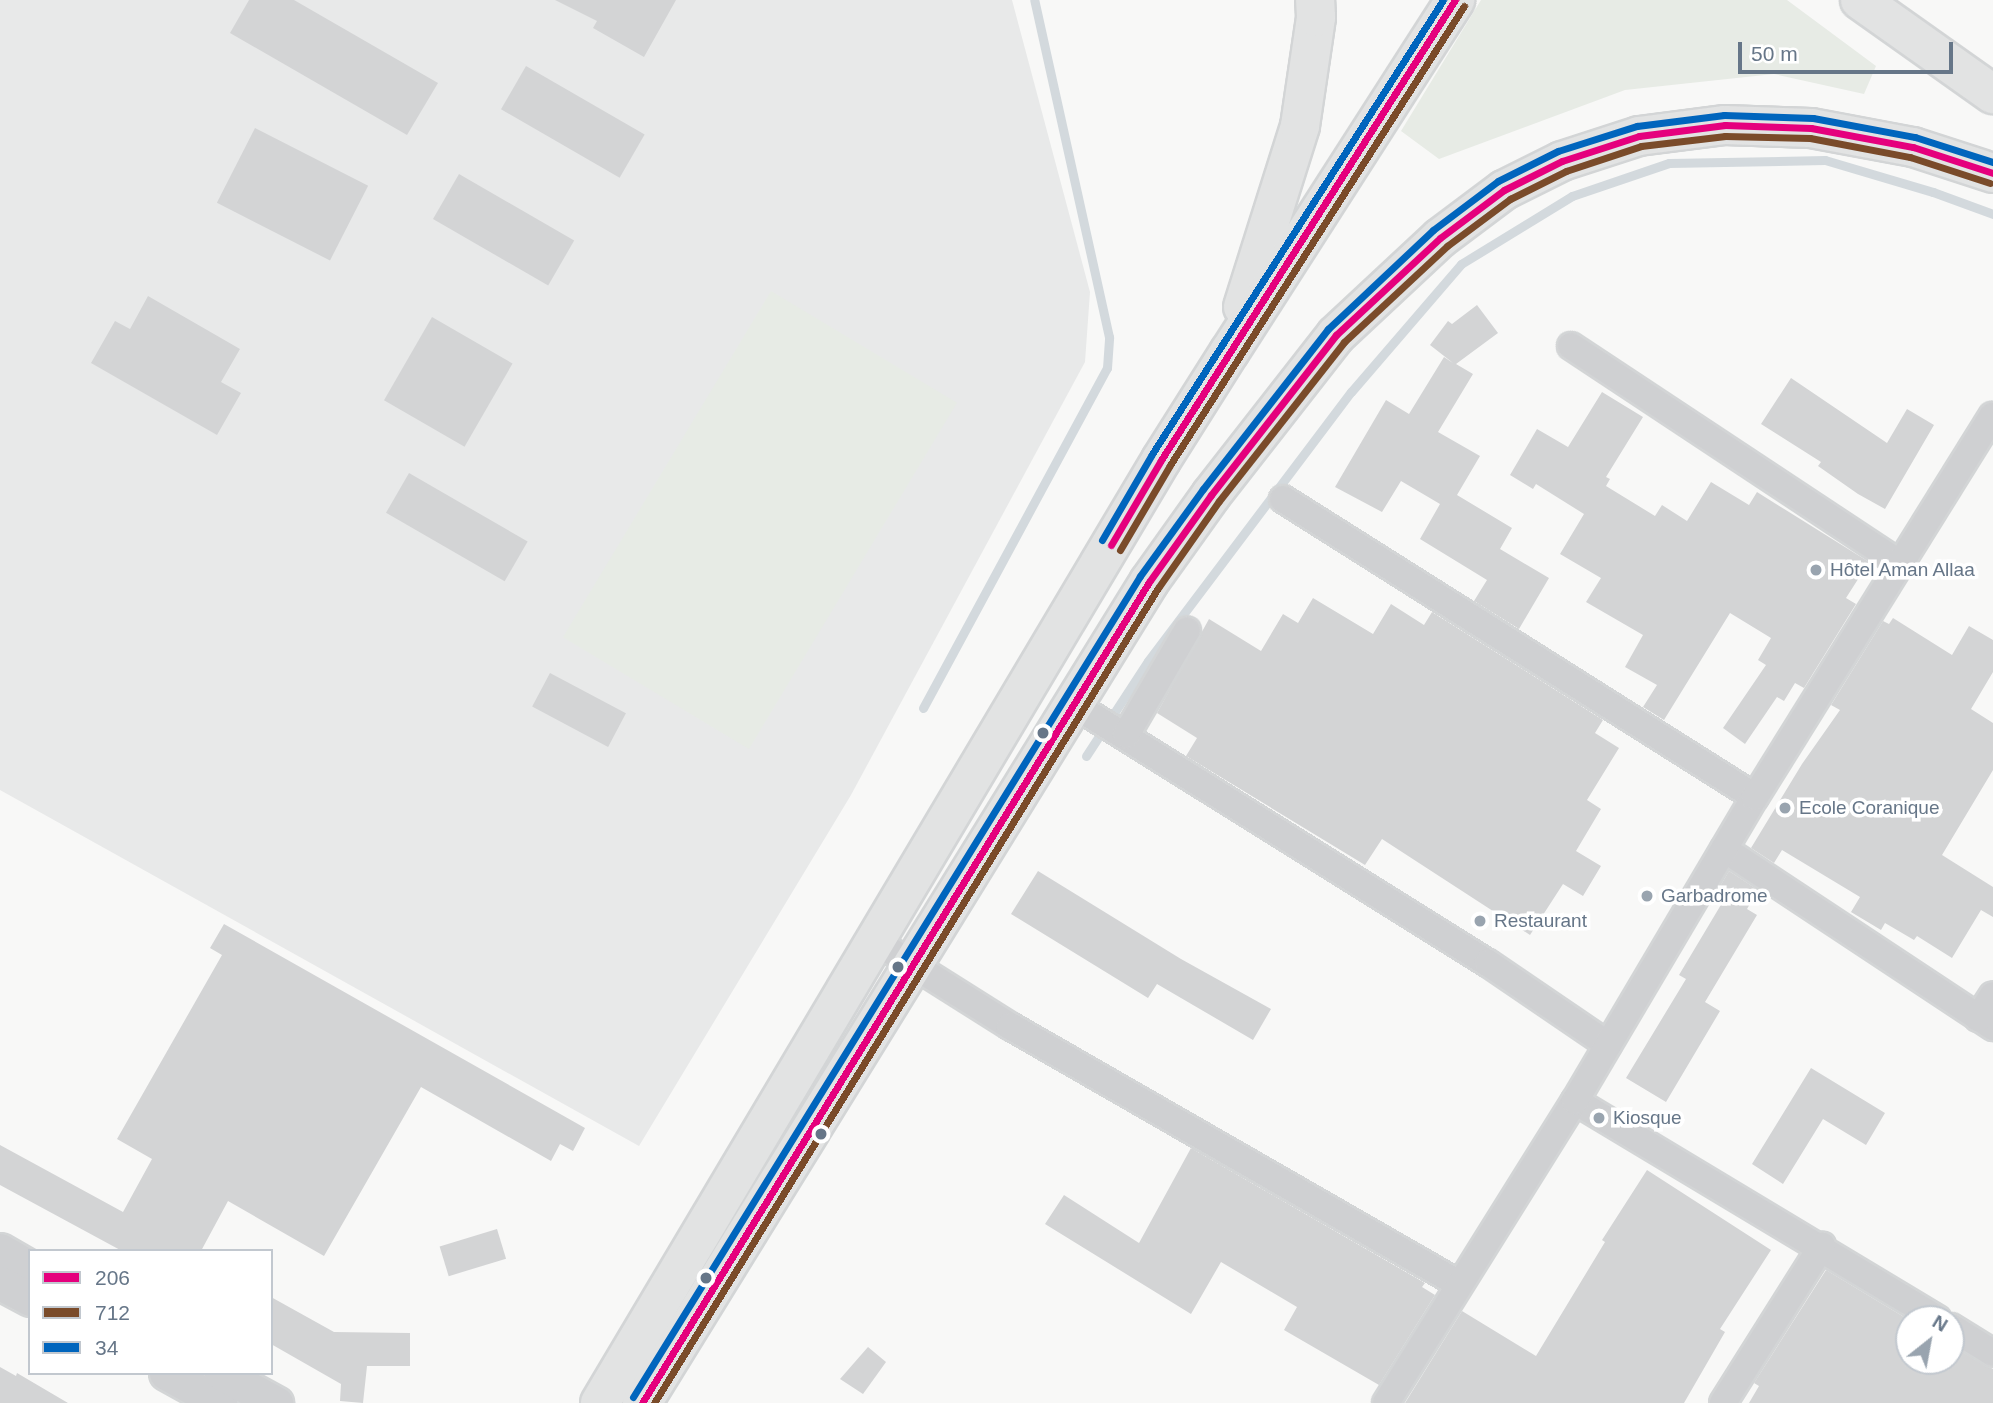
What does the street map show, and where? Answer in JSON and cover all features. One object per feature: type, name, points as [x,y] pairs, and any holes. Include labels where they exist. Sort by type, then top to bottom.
[{"type":"main road","points":[[1230,351],[1300,126],[1316,17],[1315,0]]},
{"type":"main road","points":[[600,1403],[1161,460],[1455,0]]},
{"type":"main road","points":[[1860,0],[1993,94]]},
{"type":"main road","points":[[642,1403],[911,963],[1081,709],[1149,582],[1211,495],[1336,335],[1440,238],[1504,190],[1562,161],[1639,136],[1725,125],[1811,128],[1913,147],[1993,173]]},
{"type":"street","points":[[1571,345],[1899,563]]},
{"type":"street","points":[[1386,1403],[1576,1101],[1755,797],[1992,416]]},
{"type":"street","points":[[1283,499],[1755,797]]},
{"type":"street","points":[[1123,733],[1187,630]]},
{"type":"street","points":[[1081,709],[1488,963],[1608,1045]]},
{"type":"street","points":[[1724,849],[1986,1022],[1993,995]]},
{"type":"street","points":[[875,941],[1010,1026],[1459,1284]]},
{"type":"street","points":[[1576,1101],[1915,1305]]},
{"type":"street","points":[[1723,1403],[1822,1247]]},
{"type":"street","points":[[0,1250],[28,1266]]},
{"type":"street","points":[[0,1283],[28,1298]]},
{"type":"street","points":[[1965,1336],[1993,1353]]},
{"type":"street","points":[[170,1375],[220,1403]]},
{"type":"street","points":[[224,1375],[276,1403]]},
{"type":"shaded area","points":[[0,0],[1012,0],[1090,292],[1085,362],[851,795],[639,1146],[0,790]]},
{"type":"shaded area","points":[[1481,0],[1787,0],[1876,66],[1864,94],[1774,74],[1625,90],[1439,159],[1401,131]]},
{"type":"shaded area","points":[[771,291],[957,403],[749,749],[563,637]]},
{"type":"building","points":[[249,0],[294,0],[438,83],[407,135],[230,33]]},
{"type":"building","points":[[555,0],[676,0],[644,57],[593,28],[597,21]]},
{"type":"building","points":[[526,66],[645,134],[620,178],[501,109]]},
{"type":"building","points":[[255,128],[368,186],[330,261],[217,203]]},
{"type":"building","points":[[459,174],[574,240],[548,286],[433,219]]},
{"type":"building","points":[[148,296],[240,349],[221,382],[241,393],[217,435],[91,363],[115,321],[130,329]]},
{"type":"building","points":[[1477,305],[1498,333],[1456,364],[1473,374],[1438,432],[1480,456],[1457,495],[1512,528],[1500,549],[1549,578],[1519,629],[1474,601],[1487,580],[1420,539],[1440,504],[1401,481],[1382,512],[1335,487],[1386,400],[1409,414],[1444,357],[1453,363],[1430,345],[1448,321],[1452,324]]},
{"type":"building","points":[[432,317],[513,364],[465,447],[384,400]]},
{"type":"building","points":[[1791,378],[1887,443],[1907,409],[1934,425],[1885,509],[1858,494],[1818,466],[1821,462],[1761,424]]},
{"type":"building","points":[[1602,392],[1643,417],[1606,477],[1610,479],[1606,486],[1655,516],[1662,505],[1687,521],[1711,482],[1749,505],[1757,492],[1869,562],[1846,598],[1856,604],[1804,688],[1795,683],[1784,701],[1777,697],[1745,744],[1723,728],[1766,665],[1758,660],[1771,638],[1730,613],[1664,720],[1643,707],[1657,685],[1625,667],[1643,635],[1586,602],[1601,578],[1560,554],[1584,514],[1536,484],[1533,489],[1510,475],[1537,429],[1568,447]]},
{"type":"building","points":[[409,473],[528,542],[505,581],[386,513]]},
{"type":"building","points":[[1313,598],[1373,634],[1391,604],[1424,625],[1432,612],[1603,720],[1595,733],[1619,748],[1587,800],[1601,809],[1576,851],[1601,866],[1583,896],[1563,884],[1530,935],[1382,839],[1365,865],[1186,756],[1197,738],[1157,713],[1209,619],[1261,651],[1283,614],[1298,623]]},
{"type":"building","points":[[1893,618],[1952,655],[1969,626],[1993,640],[1993,672],[1971,709],[1993,723],[1993,770],[1942,855],[1993,887],[1993,917],[1981,910],[1952,958],[1917,936],[1914,940],[1885,923],[1881,930],[1851,912],[1860,897],[1782,850],[1774,863],[1751,848],[1802,764],[1840,710],[1831,705],[1883,621],[1889,624]]},
{"type":"building","points":[[550,673],[626,713],[608,747],[532,707]]},
{"type":"building","points":[[1038,871],[1181,959],[1271,1009],[1253,1040],[1157,984],[1148,998],[1011,914]]},
{"type":"building","points":[[1729,871],[1758,890],[1747,909],[1757,915],[1705,1002],[1720,1011],[1666,1102],[1626,1078],[1686,979],[1679,975],[1728,893],[1719,888]]},
{"type":"building","points":[[224,924],[585,1128],[573,1151],[560,1144],[551,1161],[421,1087],[324,1256],[228,1201],[202,1249],[118,1249],[0,1185],[0,1145],[123,1212],[152,1159],[117,1139],[222,955],[210,948]]},
{"type":"building","points":[[1811,1068],[1885,1113],[1866,1145],[1823,1119],[1783,1184],[1752,1164]]},
{"type":"building","points":[[1191,1148],[1425,1283],[1422,1287],[1435,1295],[1379,1385],[1284,1330],[1297,1307],[1221,1262],[1191,1314],[1045,1224],[1064,1195],[1139,1243]]},
{"type":"building","points":[[1647,1170],[1771,1250],[1720,1329],[1725,1332],[1684,1403],[1405,1403],[1462,1311],[1536,1356],[1605,1242],[1602,1240]]},
{"type":"building","points":[[497,1229],[506,1259],[449,1276],[440,1247]]},
{"type":"building","points":[[1826,1270],[1895,1312],[1895,1375],[1965,1375],[1965,1354],[1993,1369],[1993,1403],[1749,1403],[1759,1386],[1754,1383]]},
{"type":"building","points":[[273,1298],[334,1332],[410,1333],[410,1366],[367,1366],[363,1403],[340,1401],[341,1384],[273,1345]]},
{"type":"building","points":[[868,1347],[886,1362],[863,1394],[840,1379]]},
{"type":"building","points":[[0,1367],[16,1376],[17,1373],[68,1403],[0,1403]]},
{"type":"waterway","points":[[923,708],[1107,368],[1109,337],[1034,0]]},
{"type":"waterway","points":[[1086,756],[1148,661],[1351,392],[1461,264],[1572,196],[1669,163],[1825,160],[1933,192],[1993,214]]},
{"type":"transit line","name":"34","points":[[1102,540],[1152,454],[1443,0]]},
{"type":"transit line","name":"206","points":[[1111,545],[1161,460],[1455,0]]},
{"type":"transit line","name":"712","points":[[1120,550],[1170,465],[1464,6]]},
{"type":"transit line","name":"34","points":[[633,1397],[1140,576],[1203,489],[1328,329],[1433,230],[1498,181],[1558,151],[1637,126],[1724,115],[1813,118],[1915,137],[1993,162]]},
{"type":"transit line","name":"206","points":[[642,1403],[1149,582],[1211,495],[1336,335],[1440,238],[1504,190],[1562,161],[1639,136],[1725,125],[1811,128],[1913,147],[1993,173]]},
{"type":"transit line","name":"712","points":[[654,1403],[1158,588],[1219,501],[1344,342],[1447,246],[1510,199],[1566,171],[1641,146],[1725,136],[1810,138],[1910,157],[1990,183]]},
{"type":"place","name":"Hôtel Aman Allaa","points":[[1816,570]]},
{"type":"place","name":"Ecole Coranique","points":[[1785,808]]},
{"type":"place","name":"Garbadrome","points":[[1647,896]]},
{"type":"place","name":"Restaurant","points":[[1480,921]]},
{"type":"place","name":"Kiosque","points":[[1599,1118]]}]
